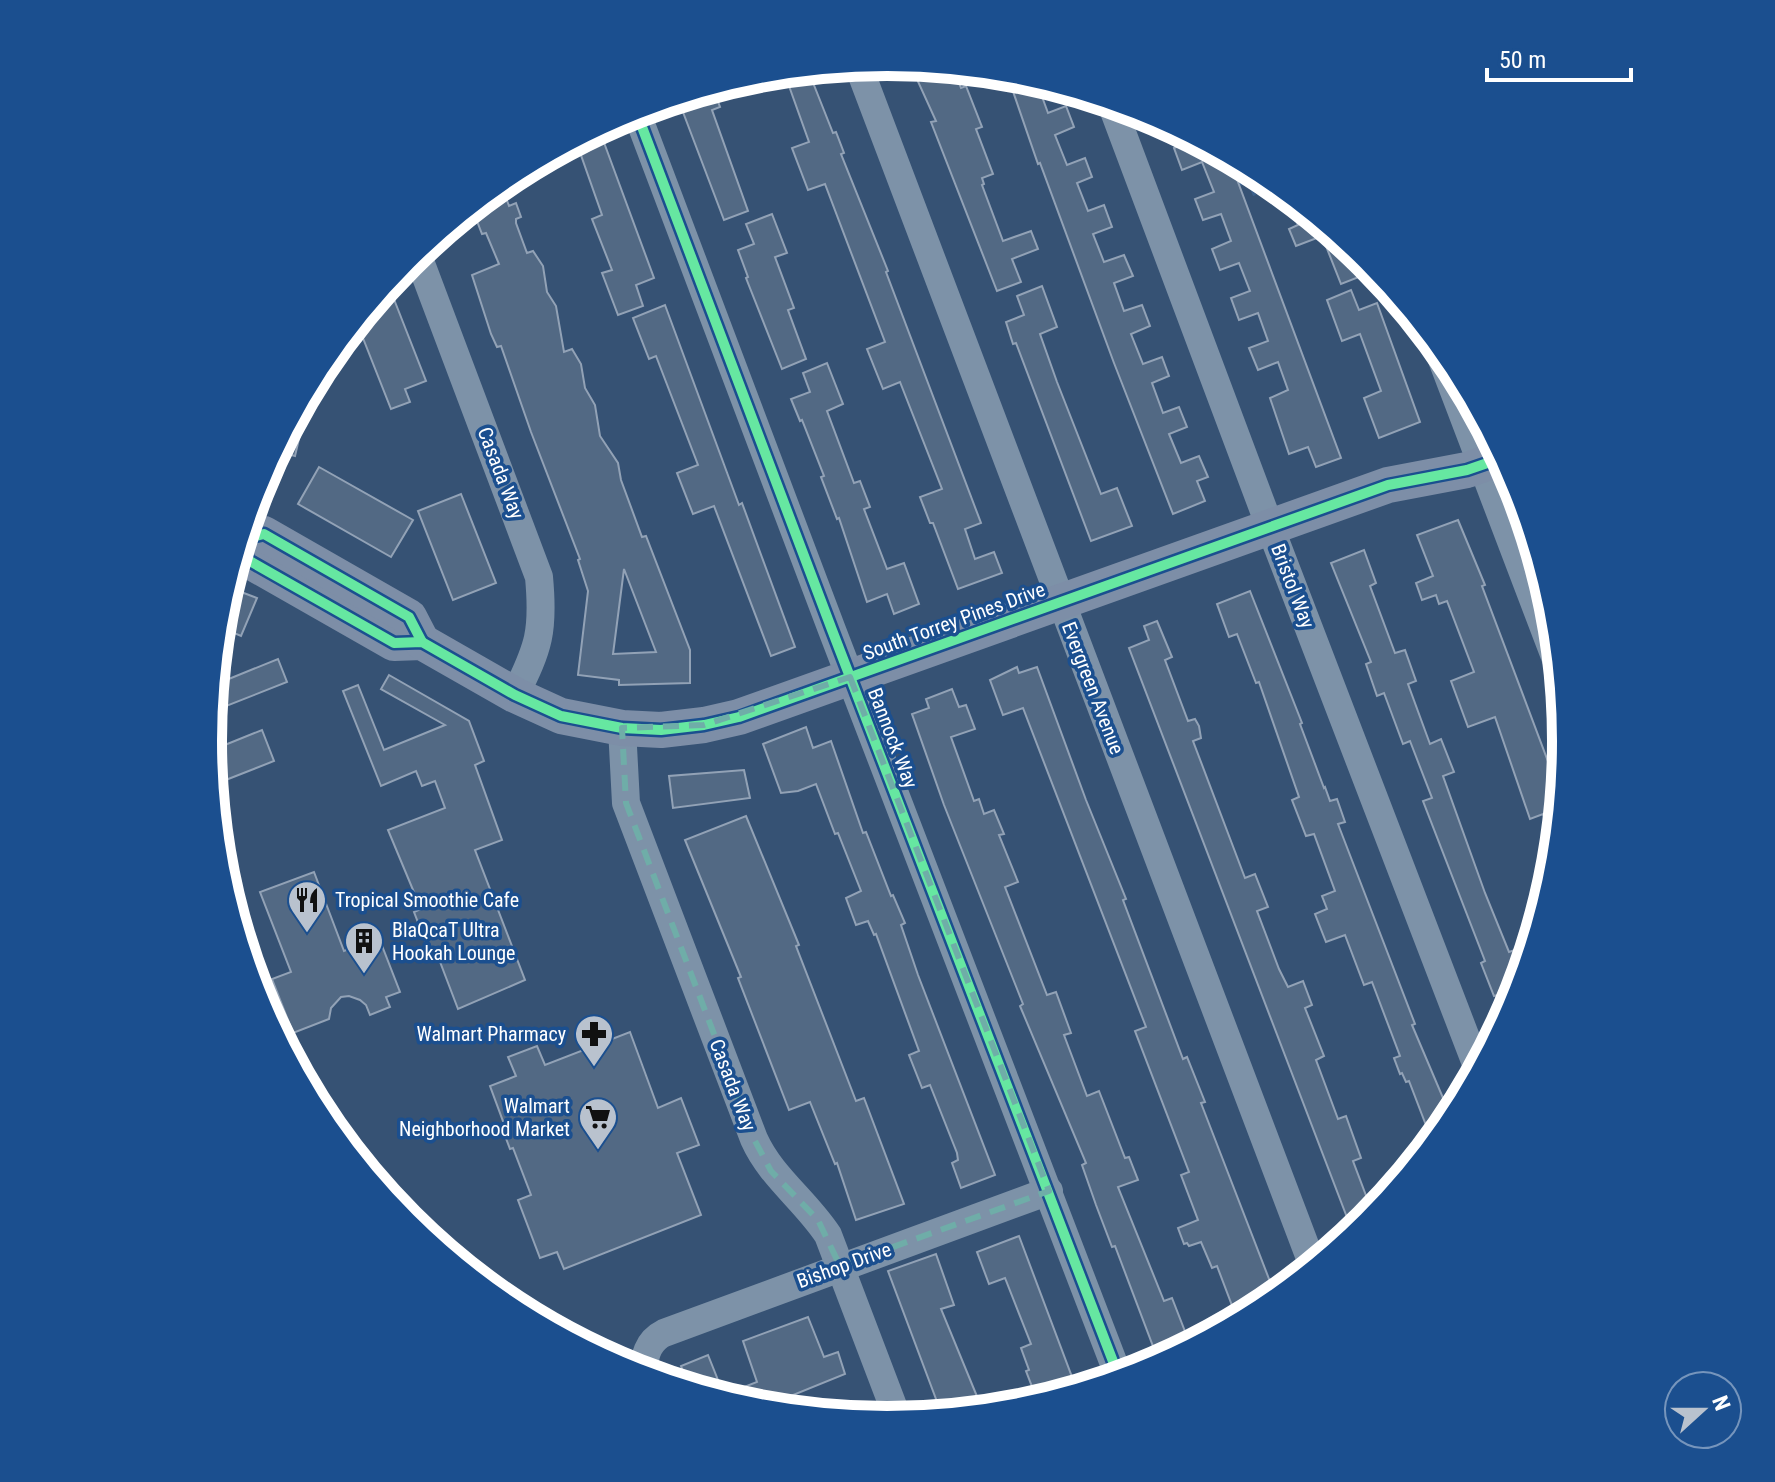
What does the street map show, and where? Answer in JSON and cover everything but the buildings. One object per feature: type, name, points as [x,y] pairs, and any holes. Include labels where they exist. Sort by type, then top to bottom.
[{"type":"main road","name":"South Torrey Pines Drive","points":[[248,560],[394,643],[422,642],[515,695],[561,716],[622,728],[661,730],[739,717],[1388,485],[1491,462]]},
{"type":"main road","name":"South Torrey Pines Drive","points":[[255,536],[264,534],[409,617],[422,642]]},
{"type":"main road","points":[[284,581],[306,574],[326,585],[387,604]]},
{"type":"street","name":"Evergreen Avenue","points":[[862,77],[1309,1255]]},
{"type":"street","name":"Bristol Way","points":[[1116,117],[1473,1056]]},
{"type":"street","name":"Bannock Way","points":[[641,124],[1115,1366]]},
{"type":"street","name":"Casada Way","points":[[422,266],[539,577],[543,615],[539,641],[515,695]]},
{"type":"street","points":[[1495,472],[1538,603]]},
{"type":"street","name":"Casada Way","points":[[622,728],[626,803],[754,1139],[771,1171],[818,1220],[828,1235],[893,1406]]},
{"type":"street","name":"Bishop Drive","points":[[646,1360],[651,1342],[664,1333],[1049,1191]]},
{"type":"highlighted area","points":[[850,677],[1049,1191],[840,1266],[818,1220],[771,1171],[754,1139],[626,803],[622,728],[704,725]]},
{"type":"water","points":[[1236,175],[1254,186],[1256,195],[1253,196],[1248,183],[1240,186]]},
{"type":"cycle path","points":[[641,124],[1115,1366]]},
{"type":"cycle path","points":[[248,560],[394,643],[422,642],[515,695],[561,716],[622,728],[661,730],[739,717],[1388,485],[1467,470],[1491,462]]},
{"type":"cycle path","points":[[255,536],[264,534],[409,617],[422,642]]},
{"type":"place","name":"Tropical Smoothie Cafe","points":[[307,934]]},
{"type":"place","name":"BlaQcaT Ultra Hookah Lounge","points":[[364,975]]},
{"type":"place","name":"Walmart Pharmacy","points":[[594,1068]]},
{"type":"place","name":"Walmart Neighborhood Market","points":[[598,1151]]}]
